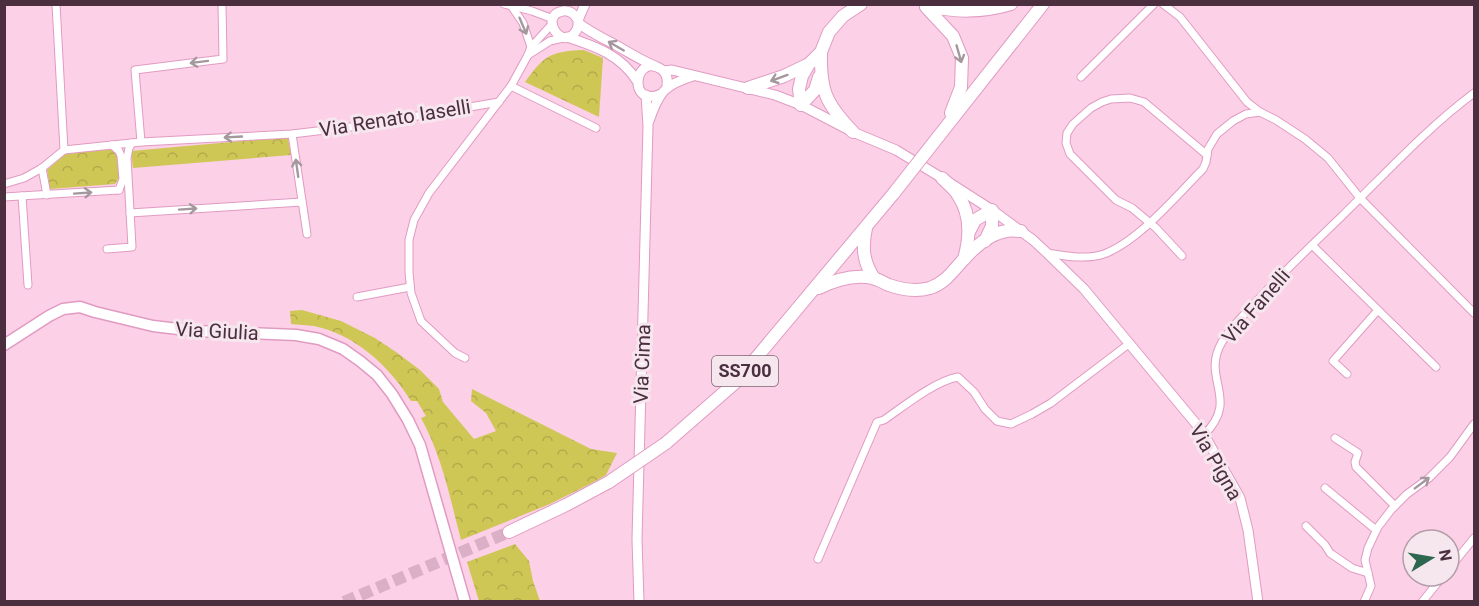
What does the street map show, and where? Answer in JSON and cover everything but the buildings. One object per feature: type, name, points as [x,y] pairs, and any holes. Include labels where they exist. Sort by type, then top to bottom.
[{"type":"highway","points":[[748,88],[784,76],[808,64],[820,52],[830,32],[843,16],[861,4]]},
{"type":"highway","name":"SS700","points":[[924,6],[975,11],[991,10],[1011,4]]},
{"type":"highway","name":"SS700","points":[[509,532],[609,482],[666,443],[736,382],[894,194],[1043,4]]},
{"type":"highway","name":"SS700","points":[[924,6],[953,36],[962,58],[961,87],[946,126]]},
{"type":"highway","points":[[820,52],[820,74],[824,91],[831,106],[853,132]]},
{"type":"highway","points":[[801,105],[799,89],[808,64]]},
{"type":"highway","points":[[801,105],[815,90],[820,74]]},
{"type":"highway","points":[[942,178],[958,194],[966,212],[969,233],[964,259]]},
{"type":"highway","points":[[969,233],[975,220],[992,210]]},
{"type":"highway","points":[[985,241],[992,226],[992,210]]},
{"type":"highway","points":[[866,227],[865,260],[874,278]]},
{"type":"highway","points":[[814,290],[835,281],[862,277],[874,278],[891,286],[914,291],[931,287],[942,282],[985,241],[998,233],[1021,231]]},
{"type":"main road","name":"Via Giulia","points":[[4,345],[49,316],[63,309],[80,307],[153,326],[195,331],[308,337],[343,349],[377,375],[408,420],[420,445],[465,602]]},
{"type":"street","points":[[4,184],[24,178],[42,168],[64,150],[56,4]]},
{"type":"street","points":[[141,142],[135,70],[223,59],[222,4]]},
{"type":"street","points":[[504,4],[532,11],[553,21]]},
{"type":"street","points":[[530,51],[550,41],[572,35],[576,31],[585,4]]},
{"type":"street","points":[[1081,77],[1154,4]]},
{"type":"street","points":[[1163,4],[1180,17],[1248,102],[1260,112],[1305,139],[1327,157],[1360,198],[1474,313]]},
{"type":"street","points":[[512,7],[523,23],[530,51]]},
{"type":"street","points":[[465,358],[455,353],[421,321],[410,287],[409,240],[414,220],[429,193],[512,86],[530,51],[559,12],[567,8],[567,11],[574,14],[578,22]]},
{"type":"street","points":[[553,21],[554,31],[557,34],[590,44],[613,55],[630,70],[639,89],[646,95],[656,96],[679,80],[694,76]]},
{"type":"street","name":"Via Pigna","points":[[578,22],[593,34],[660,69],[748,88],[801,105],[853,132],[896,150],[992,210],[1047,253],[1084,289],[1204,435],[1240,498],[1248,530],[1258,602]]},
{"type":"street","points":[[637,81],[643,69],[651,66],[660,69],[667,78],[664,90]]},
{"type":"street","points":[[512,86],[596,128]]},
{"type":"street","name":"Via Cima","points":[[648,126],[654,108],[664,90]]},
{"type":"street","name":"Via Fanelli","points":[[1204,435],[1219,415],[1221,394],[1215,374],[1215,364],[1222,342],[1232,329],[1278,278],[1400,158],[1451,110],[1474,93]]},
{"type":"street","name":"Via Cima","points":[[639,602],[637,539],[648,126],[646,95]]},
{"type":"street","points":[[1182,256],[1156,228],[1132,208],[1116,200],[1070,154],[1066,143],[1067,133],[1073,124],[1091,108],[1111,99],[1130,98],[1144,102],[1207,155]]},
{"type":"street","name":"Via Renato Iaselli","points":[[64,150],[141,142],[292,134],[359,126],[499,102]]},
{"type":"street","points":[[1047,253],[1075,257],[1102,255],[1121,246],[1143,230],[1203,169],[1208,149],[1218,134],[1246,114],[1260,112]]},
{"type":"street","points":[[292,134],[307,234]]},
{"type":"street","points":[[107,249],[132,247],[128,153],[132,143]]},
{"type":"street","points":[[112,145],[121,156],[123,179],[119,190]]},
{"type":"street","points":[[42,168],[47,195]]},
{"type":"street","points":[[4,197],[119,190],[129,196]]},
{"type":"street","points":[[22,196],[28,285]]},
{"type":"street","points":[[129,213],[302,202]]},
{"type":"street","points":[[1311,245],[1436,367]]},
{"type":"street","points":[[357,297],[410,287]]},
{"type":"street","points":[[1347,374],[1333,361],[1378,310]]},
{"type":"street","points":[[818,559],[877,422],[884,420],[940,383],[958,376],[997,421],[1011,424],[1051,403],[1130,343]]},
{"type":"street","points":[[1364,602],[1371,586],[1365,560],[1376,530],[1407,494],[1429,478],[1450,457],[1474,423]]},
{"type":"street","points":[[1335,438],[1358,453],[1356,467],[1395,506]]},
{"type":"street","points":[[1325,488],[1376,530]]},
{"type":"street","points":[[1306,526],[1330,553],[1352,568],[1368,573]]},
{"type":"street","points":[[1461,554],[1474,538]]},
{"type":"street","points":[[1422,602],[1433,588]]},
{"type":"green space","points":[[584,50],[603,58],[599,117],[525,82],[550,56],[556,53]]},
{"type":"green space","points":[[288,137],[291,155],[133,168],[131,151]]},
{"type":"green space","points":[[112,149],[118,158],[120,177],[115,184],[50,189],[47,170],[65,154]]},
{"type":"green space","points":[[302,310],[341,321],[375,338],[420,370],[439,389],[443,402],[474,439],[496,431],[486,413],[471,401],[472,389],[591,449],[617,453],[606,475],[592,483],[550,504],[461,540],[440,462],[421,418],[426,416],[417,401],[411,401],[382,364],[357,344],[329,330],[291,324],[290,311]]},
{"type":"green space","points":[[515,544],[529,561],[540,601],[479,601],[467,562]]},
{"type":"tunnel","points":[[344,602],[509,532]]}]
